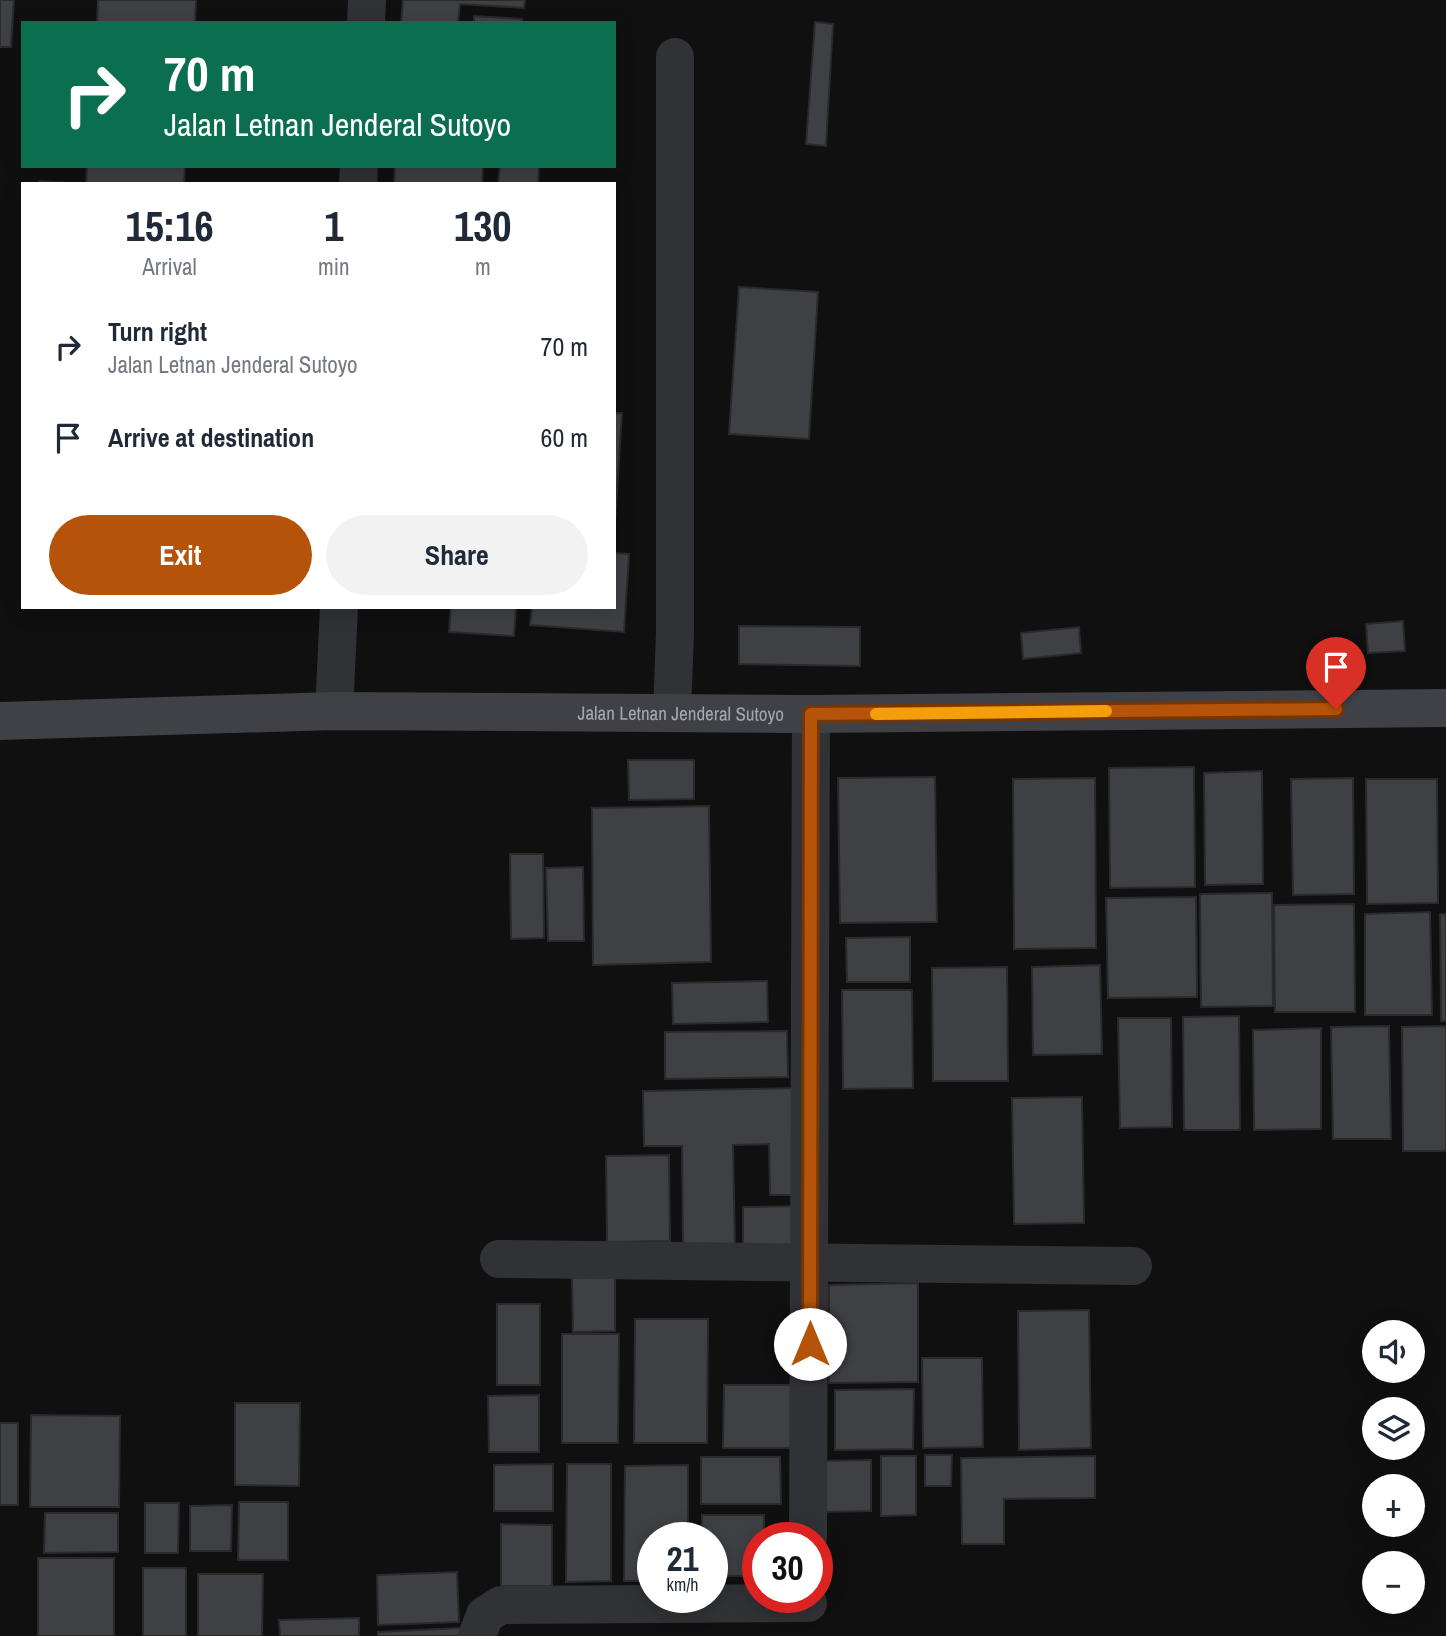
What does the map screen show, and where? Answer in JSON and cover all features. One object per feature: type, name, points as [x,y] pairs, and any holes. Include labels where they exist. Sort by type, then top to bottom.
[{"type":"main road","name":"Jalan Letnan Jenderal Sutoyo","points":[[0,721],[334,711],[811,714],[1446,708]]},
{"type":"street","points":[[366,21],[367,0]]},
{"type":"street","points":[[671,712],[675,633],[675,57]]},
{"type":"street","points":[[334,711],[339,609]]},
{"type":"street","points":[[808,1522],[811,714]]},
{"type":"street","points":[[499,1259],[1133,1266]]},
{"type":"street","points":[[477,1636],[485,1615],[501,1605],[742,1610]]},
{"type":"building","points":[[0,0],[14,0],[11,47],[0,47]]},
{"type":"building","points":[[98,0],[196,0],[195,21],[97,21]]},
{"type":"building","points":[[403,0],[525,0],[524,8],[460,4],[458,21],[401,21]]},
{"type":"building","points":[[474,16],[522,19],[522,21],[474,21]]},
{"type":"building","points":[[815,22],[833,24],[826,146],[806,144]]},
{"type":"building","points":[[87,168],[185,168],[184,182],[86,182]]},
{"type":"building","points":[[395,168],[483,168],[482,182],[394,182]]},
{"type":"building","points":[[500,168],[539,168],[538,182],[498,182]]},
{"type":"building","points":[[739,287],[818,292],[809,439],[729,434]]},
{"type":"building","points":[[616,413],[622,413],[616,508]]},
{"type":"building","points":[[616,553],[629,554],[624,632],[530,625],[532,609],[616,609]]},
{"type":"building","points":[[451,609],[516,609],[514,636],[449,632]]},
{"type":"building","points":[[1403,621],[1405,651],[1368,653],[1366,624]]},
{"type":"building","points":[[739,626],[860,627],[860,666],[739,664]]},
{"type":"building","points":[[1079,627],[1081,653],[1023,659],[1021,633]]},
{"type":"building","points":[[628,760],[694,760],[694,799],[629,800]]},
{"type":"building","points":[[1194,767],[1195,887],[1110,888],[1109,768]]},
{"type":"building","points":[[1262,771],[1263,884],[1205,885],[1204,773]]},
{"type":"building","points":[[935,777],[937,922],[840,923],[838,778]]},
{"type":"building","points":[[1095,778],[1096,948],[1014,949],[1013,779]]},
{"type":"building","points":[[1353,778],[1354,894],[1293,895],[1291,779]]},
{"type":"building","points":[[1366,779],[1437,779],[1438,903],[1367,904]]},
{"type":"building","points":[[709,806],[711,962],[593,965],[592,808]]},
{"type":"building","points":[[510,854],[543,854],[544,938],[511,939]]},
{"type":"building","points":[[583,867],[584,941],[548,941],[546,868]]},
{"type":"building","points":[[1272,893],[1273,1006],[1201,1007],[1200,894]]},
{"type":"building","points":[[1196,897],[1197,997],[1108,998],[1106,898]]},
{"type":"building","points":[[1354,904],[1355,1012],[1275,1012],[1274,905]]},
{"type":"building","points":[[1430,912],[1432,1015],[1365,1015],[1365,914]]},
{"type":"building","points":[[1440,914],[1446,914],[1446,1021],[1441,1021]]},
{"type":"building","points":[[910,937],[910,982],[847,982],[846,938]]},
{"type":"building","points":[[1100,965],[1102,1054],[1033,1055],[1032,967]]},
{"type":"building","points":[[1007,967],[1008,1081],[933,1081],[932,968]]},
{"type":"building","points":[[767,981],[768,1022],[673,1024],[672,983]]},
{"type":"building","points":[[842,990],[912,990],[913,1088],[843,1089]]},
{"type":"building","points":[[1239,1016],[1240,1130],[1184,1130],[1183,1017]]},
{"type":"building","points":[[1118,1018],[1171,1018],[1172,1127],[1120,1128]]},
{"type":"building","points":[[1389,1026],[1391,1139],[1333,1139],[1331,1027]]},
{"type":"building","points":[[1446,1026],[1446,1151],[1403,1151],[1402,1027]]},
{"type":"building","points":[[1321,1028],[1321,1129],[1254,1130],[1253,1030]]},
{"type":"building","points":[[787,1031],[788,1077],[665,1079],[665,1032]]},
{"type":"building","points":[[799,1088],[801,1195],[770,1195],[769,1144],[733,1145],[735,1249],[683,1249],[682,1146],[644,1146],[643,1091]]},
{"type":"building","points":[[1082,1097],[1084,1223],[1014,1224],[1012,1098]]},
{"type":"building","points":[[669,1155],[670,1241],[607,1242],[606,1156]]},
{"type":"building","points":[[802,1206],[801,1247],[743,1247],[743,1207]]},
{"type":"building","points":[[572,1278],[615,1278],[615,1331],[573,1332]]},
{"type":"building","points":[[918,1283],[918,1382],[829,1383],[829,1285]]},
{"type":"building","points":[[497,1304],[540,1304],[540,1385],[497,1385]]},
{"type":"building","points":[[1089,1310],[1091,1448],[1019,1450],[1018,1311]]},
{"type":"building","points":[[635,1319],[708,1319],[707,1443],[634,1443]]},
{"type":"building","points":[[562,1334],[619,1334],[618,1443],[562,1443]]},
{"type":"building","points":[[922,1358],[982,1358],[983,1447],[923,1448]]},
{"type":"building","points":[[724,1385],[793,1385],[793,1448],[723,1448]]},
{"type":"building","points":[[914,1389],[913,1449],[835,1450],[835,1390]]},
{"type":"building","points":[[539,1395],[539,1452],[489,1452],[488,1396]]},
{"type":"building","points":[[235,1403],[300,1403],[299,1486],[235,1485]]},
{"type":"building","points":[[31,1415],[120,1416],[119,1507],[30,1507]]},
{"type":"building","points":[[0,1423],[18,1423],[18,1505],[0,1505]]},
{"type":"building","points":[[925,1455],[952,1455],[951,1486],[925,1486]]},
{"type":"building","points":[[881,1456],[916,1456],[916,1515],[881,1516]]},
{"type":"building","points":[[1095,1456],[1095,1498],[1004,1499],[1004,1544],[962,1544],[961,1458]]},
{"type":"building","points":[[701,1457],[780,1457],[781,1504],[701,1504]]},
{"type":"building","points":[[871,1460],[871,1511],[821,1512],[821,1461]]},
{"type":"building","points":[[553,1464],[553,1511],[494,1511],[494,1465]]},
{"type":"building","points":[[567,1464],[611,1464],[611,1581],[566,1582]]},
{"type":"building","points":[[688,1465],[688,1522],[637,1522],[637,1581],[624,1581],[625,1466]]},
{"type":"building","points":[[239,1502],[288,1502],[288,1560],[238,1560]]},
{"type":"building","points":[[145,1503],[179,1503],[178,1553],[145,1553]]},
{"type":"building","points":[[232,1505],[231,1551],[190,1551],[190,1506]]},
{"type":"building","points":[[45,1513],[118,1513],[118,1552],[44,1553]]},
{"type":"building","points":[[702,1515],[764,1515],[764,1522],[742,1522],[742,1576],[728,1576],[728,1522],[702,1522]]},
{"type":"building","points":[[501,1524],[552,1525],[552,1586],[501,1586]]},
{"type":"building","points":[[38,1558],[114,1558],[114,1636],[38,1636]]},
{"type":"building","points":[[143,1568],[186,1568],[186,1636],[143,1636]]},
{"type":"building","points":[[457,1572],[459,1622],[378,1625],[377,1575]]},
{"type":"building","points":[[198,1574],[263,1574],[262,1636],[198,1636]]},
{"type":"building","points":[[359,1618],[359,1636],[280,1636],[279,1620]]},
{"type":"building","points":[[460,1628],[460,1636],[378,1636],[378,1632]]},
{"type":"slow traffic","points":[[876,714],[1106,711]]},
{"type":"route","points":[[810,1344],[811,714],[1336,709]]}]
